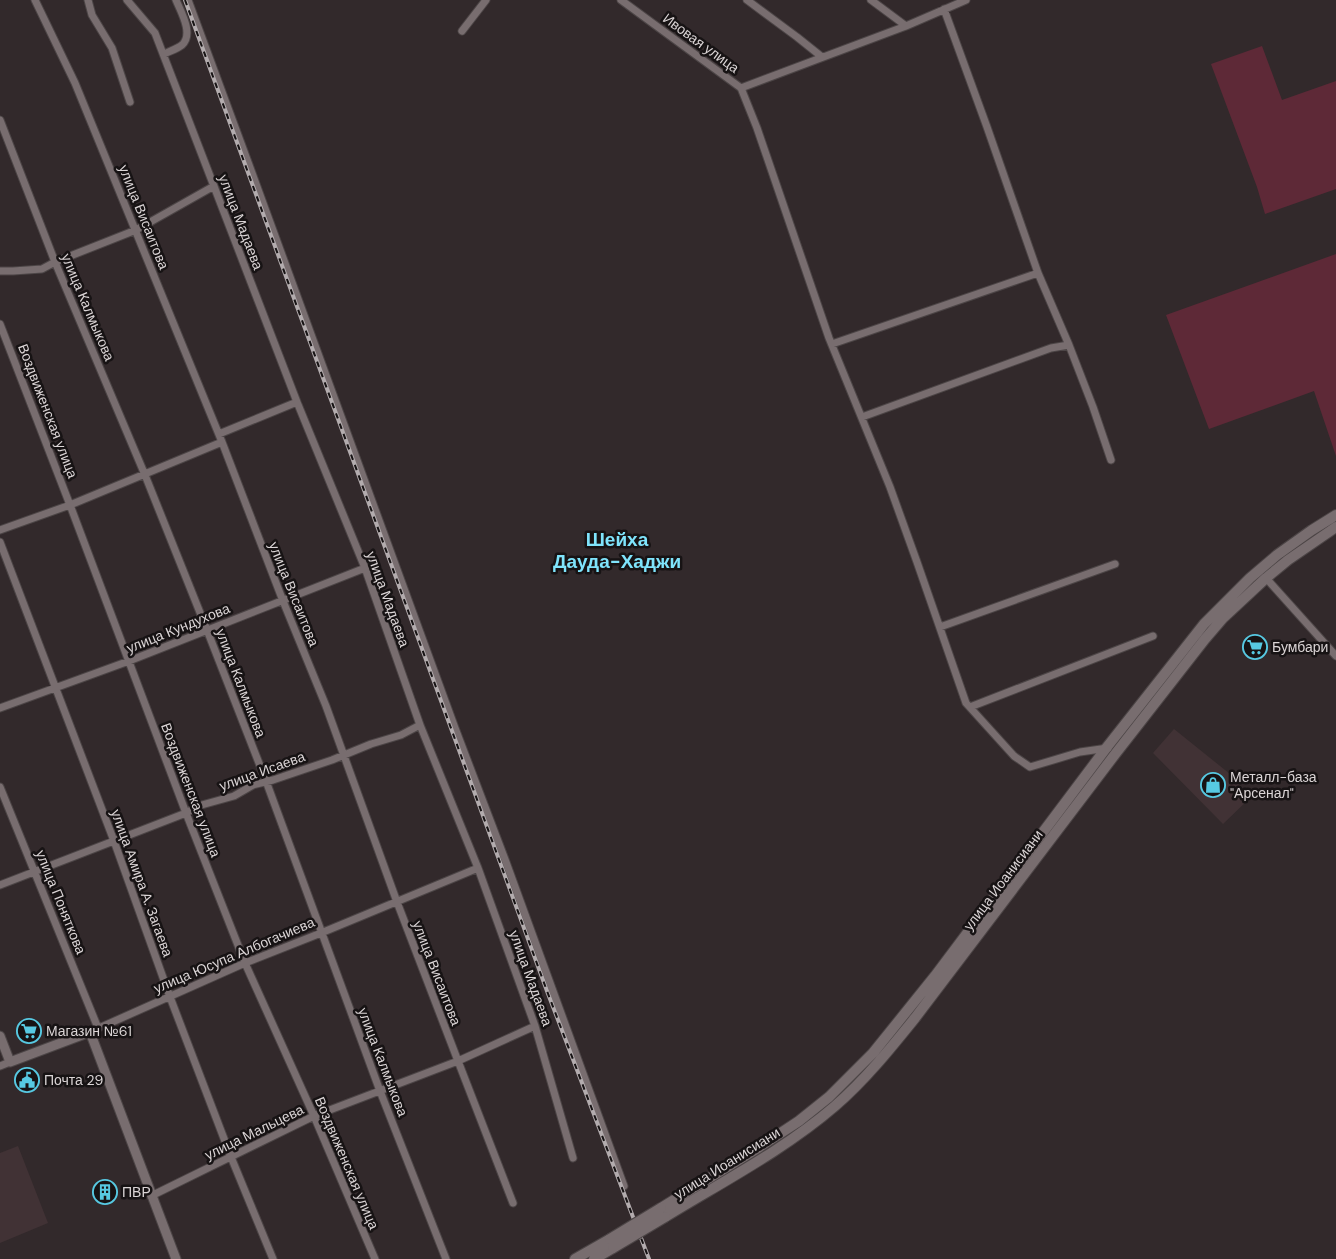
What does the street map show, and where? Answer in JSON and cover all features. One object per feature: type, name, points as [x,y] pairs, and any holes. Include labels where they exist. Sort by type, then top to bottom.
[{"type":"main road","points":[[1112,750],[1204,624],[1223,603],[1277,554],[1336,516]]},
{"type":"main road","points":[[575,1259],[612,1243],[663,1212],[799,1121],[829,1097],[873,1053],[1112,750],[1223,618],[1288,560],[1336,528]]},
{"type":"main road","points":[[594,1259],[612,1243]]},
{"type":"street","name":"улица Висаитова","points":[[35,0],[75,83],[220,438],[326,706],[397,902],[514,1203]]},
{"type":"street","points":[[88,0],[92,15],[112,48],[130,102]]},
{"type":"street","name":"улица Мадаева","points":[[127,0],[155,33],[164,54],[297,402],[365,568],[420,725],[478,868],[535,1026],[573,1158]]},
{"type":"street","points":[[164,54],[180,46],[186,40],[187,31],[176,0]]},
{"type":"street","points":[[188,0],[624,1186]]},
{"type":"street","points":[[462,31],[486,0]]},
{"type":"street","name":"Ивовая улица","points":[[622,0],[741,88]]},
{"type":"street","points":[[746,0],[822,57]]},
{"type":"street","points":[[871,0],[906,26]]},
{"type":"street","points":[[966,0],[906,26],[741,88],[757,128],[832,344],[893,496],[966,703],[1014,756],[1030,767],[1080,752],[1112,750]]},
{"type":"street","points":[[944,9],[1038,273],[1069,345],[1111,460]]},
{"type":"street","name":"улица Калмыкова","points":[[0,120],[55,262],[145,475],[207,630],[266,781],[380,1091],[446,1259]]},
{"type":"street","points":[[0,270],[13,272],[42,269],[136,230],[214,186]]},
{"type":"street","points":[[832,344],[1038,273]]},
{"type":"street","name":"Воздвиженская улица","points":[[0,324],[245,964],[314,1116],[375,1259]]},
{"type":"street","points":[[862,417],[1051,348],[1069,345]]},
{"type":"street","points":[[0,530],[145,475],[297,402]]},
{"type":"street","name":"улица Амира А. Загаева","points":[[0,542],[114,841],[170,997],[231,1157],[273,1259]]},
{"type":"street","points":[[940,627],[1115,564]]},
{"type":"street","name":"улица Кундухова","points":[[0,708],[128,661],[365,568]]},
{"type":"street","points":[[1266,578],[1336,656]]},
{"type":"street","points":[[970,707],[1153,636]]},
{"type":"street","name":"улица Исаева","points":[[0,885],[186,813],[198,806],[234,796],[253,785],[323,763],[401,735],[420,725]]},
{"type":"street","name":"улица Поняткова","points":[[0,787],[94,1030],[151,1196],[176,1259]]},
{"type":"street","name":"улица Юсупа Албогачиева","points":[[0,1066],[94,1030],[245,964],[478,868]]},
{"type":"street","name":"улица Мальцева","points":[[151,1196],[314,1116],[458,1061],[535,1026]]},
{"type":"street","points":[[0,1036],[10,1062]]},
{"type":"shaded area","points":[[1262,46],[1282,100],[1336,81],[1336,189],[1265,214],[1257,187],[1211,64]]},
{"type":"shaded area","points":[[1336,254],[1336,456],[1314,391],[1209,429],[1166,315]]},
{"type":"shaded area","name":"Металл-база \"Арсенал\"","points":[[1174,729],[1230,774],[1251,797],[1223,824],[1153,753]]},
{"type":"shaded area","points":[[18,1146],[48,1223],[0,1243],[0,1153]]},
{"type":"railway","points":[[185,0],[547,991],[649,1259]]},
{"type":"place","name":"Бумбари","points":[[1255,647]]},
{"type":"place","name":"Металл-база \"Арсенал\"","points":[[1213,785]]},
{"type":"place","name":"Магазин №61","points":[[29,1031]]},
{"type":"place","name":"Почта 29","points":[[27,1080]]},
{"type":"place","name":"ПВР","points":[[105,1192]]},
{"type":"district","name":"Шейха Дауда-Хаджи","points":[[617,550]]}]
